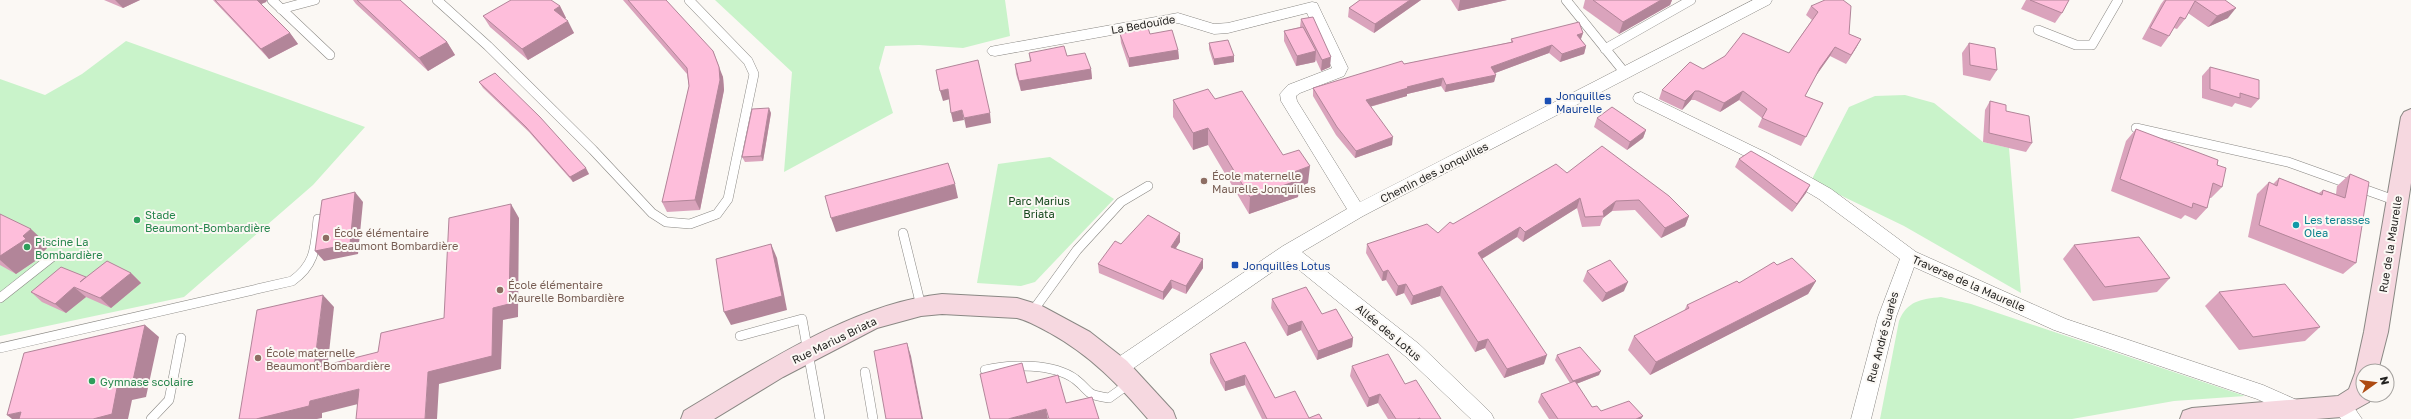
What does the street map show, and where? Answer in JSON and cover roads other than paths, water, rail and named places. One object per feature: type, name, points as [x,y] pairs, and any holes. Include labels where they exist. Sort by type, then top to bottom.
[{"type":"street","name":"Chemin des Jonquilles","points":[[1125,375],[1289,251],[1357,211],[1765,0]]},
{"type":"street","name":"La Bedouïde","points":[[995,51],[1178,18],[1214,29],[1228,28],[1317,3],[1340,68],[1338,72],[1294,89],[1288,94],[1289,101],[1357,211]]},
{"type":"street","name":"Traverse de la Maurelle","points":[[1641,98],[1762,158],[1825,194],[1910,257],[2060,325],[2263,393],[2284,414]]},
{"type":"street","name":"Rue de la Maurelle","points":[[2368,363],[2376,332],[2411,117]]},
{"type":"street","name":"Allée des Lotus","points":[[1289,251],[1412,350],[1484,419]]},
{"type":"street","name":"Rue André Suarès","points":[[1861,419],[1878,349],[1895,289],[1910,257]]},
{"type":"street","name":"Rue Marius Briata","points":[[693,419],[809,351],[871,320],[920,306],[942,304],[1017,308],[1032,312],[1082,338],[1125,375],[1164,419]]},
{"type":"street","points":[[2192,419],[2284,414],[2347,413],[2355,402]]},
{"type":"lane","points":[[272,0],[330,55]]},
{"type":"lane","points":[[281,9],[315,0]]},
{"type":"lane","points":[[437,0],[488,46],[587,144],[652,213],[666,222],[690,224],[717,214],[728,199],[754,74],[748,60],[689,0]]},
{"type":"lane","points":[[1566,0],[1626,73]]},
{"type":"lane","points":[[1605,48],[1691,0]]},
{"type":"lane","points":[[2038,30],[2076,46],[2092,45],[2118,0]]},
{"type":"lane","points":[[2136,128],[2288,162],[2397,201]]},
{"type":"lane","points":[[1032,312],[1077,250],[1121,202],[1148,186]]},
{"type":"lane","points":[[0,348],[292,281],[303,274],[313,259],[318,219]]},
{"type":"lane","points":[[903,233],[920,306]]},
{"type":"lane","points":[[0,298],[52,257]]},
{"type":"lane","points":[[740,336],[802,319],[809,351],[820,419]]},
{"type":"lane","points":[[151,419],[168,400],[180,338]]},
{"type":"lane","points":[[985,370],[1001,366],[1045,367],[1075,379],[1090,394],[1109,398],[1125,375]]},
{"type":"lane","points":[[865,372],[873,419]]},
{"type":"place","name":"Jonquilles Maurelle","points":[[1548,101]]},
{"type":"place","name":"École maternelle Maurelle Jonquilles","points":[[1204,181]]},
{"type":"place","name":"Stade Beaumont-Bombardière","points":[[137,220]]},
{"type":"place","name":"Les terasses Olea","points":[[2296,225]]},
{"type":"place","name":"École élémentaire Beaumont Bombardière","points":[[326,238]]},
{"type":"place","name":"Piscine La Bombardière","points":[[27,247]]},
{"type":"place","name":"Jonquilles Lotus","points":[[1235,265]]},
{"type":"place","name":"École élémentaire Maurelle Bombardière","points":[[500,290]]},
{"type":"place","name":"École maternelle Beaumont Bombardière","points":[[258,358]]},
{"type":"place","name":"Gymnase scolaire","points":[[92,381]]},
{"type":"park label","name":"Parc Marius Briata","points":[[1039,206]]}]
